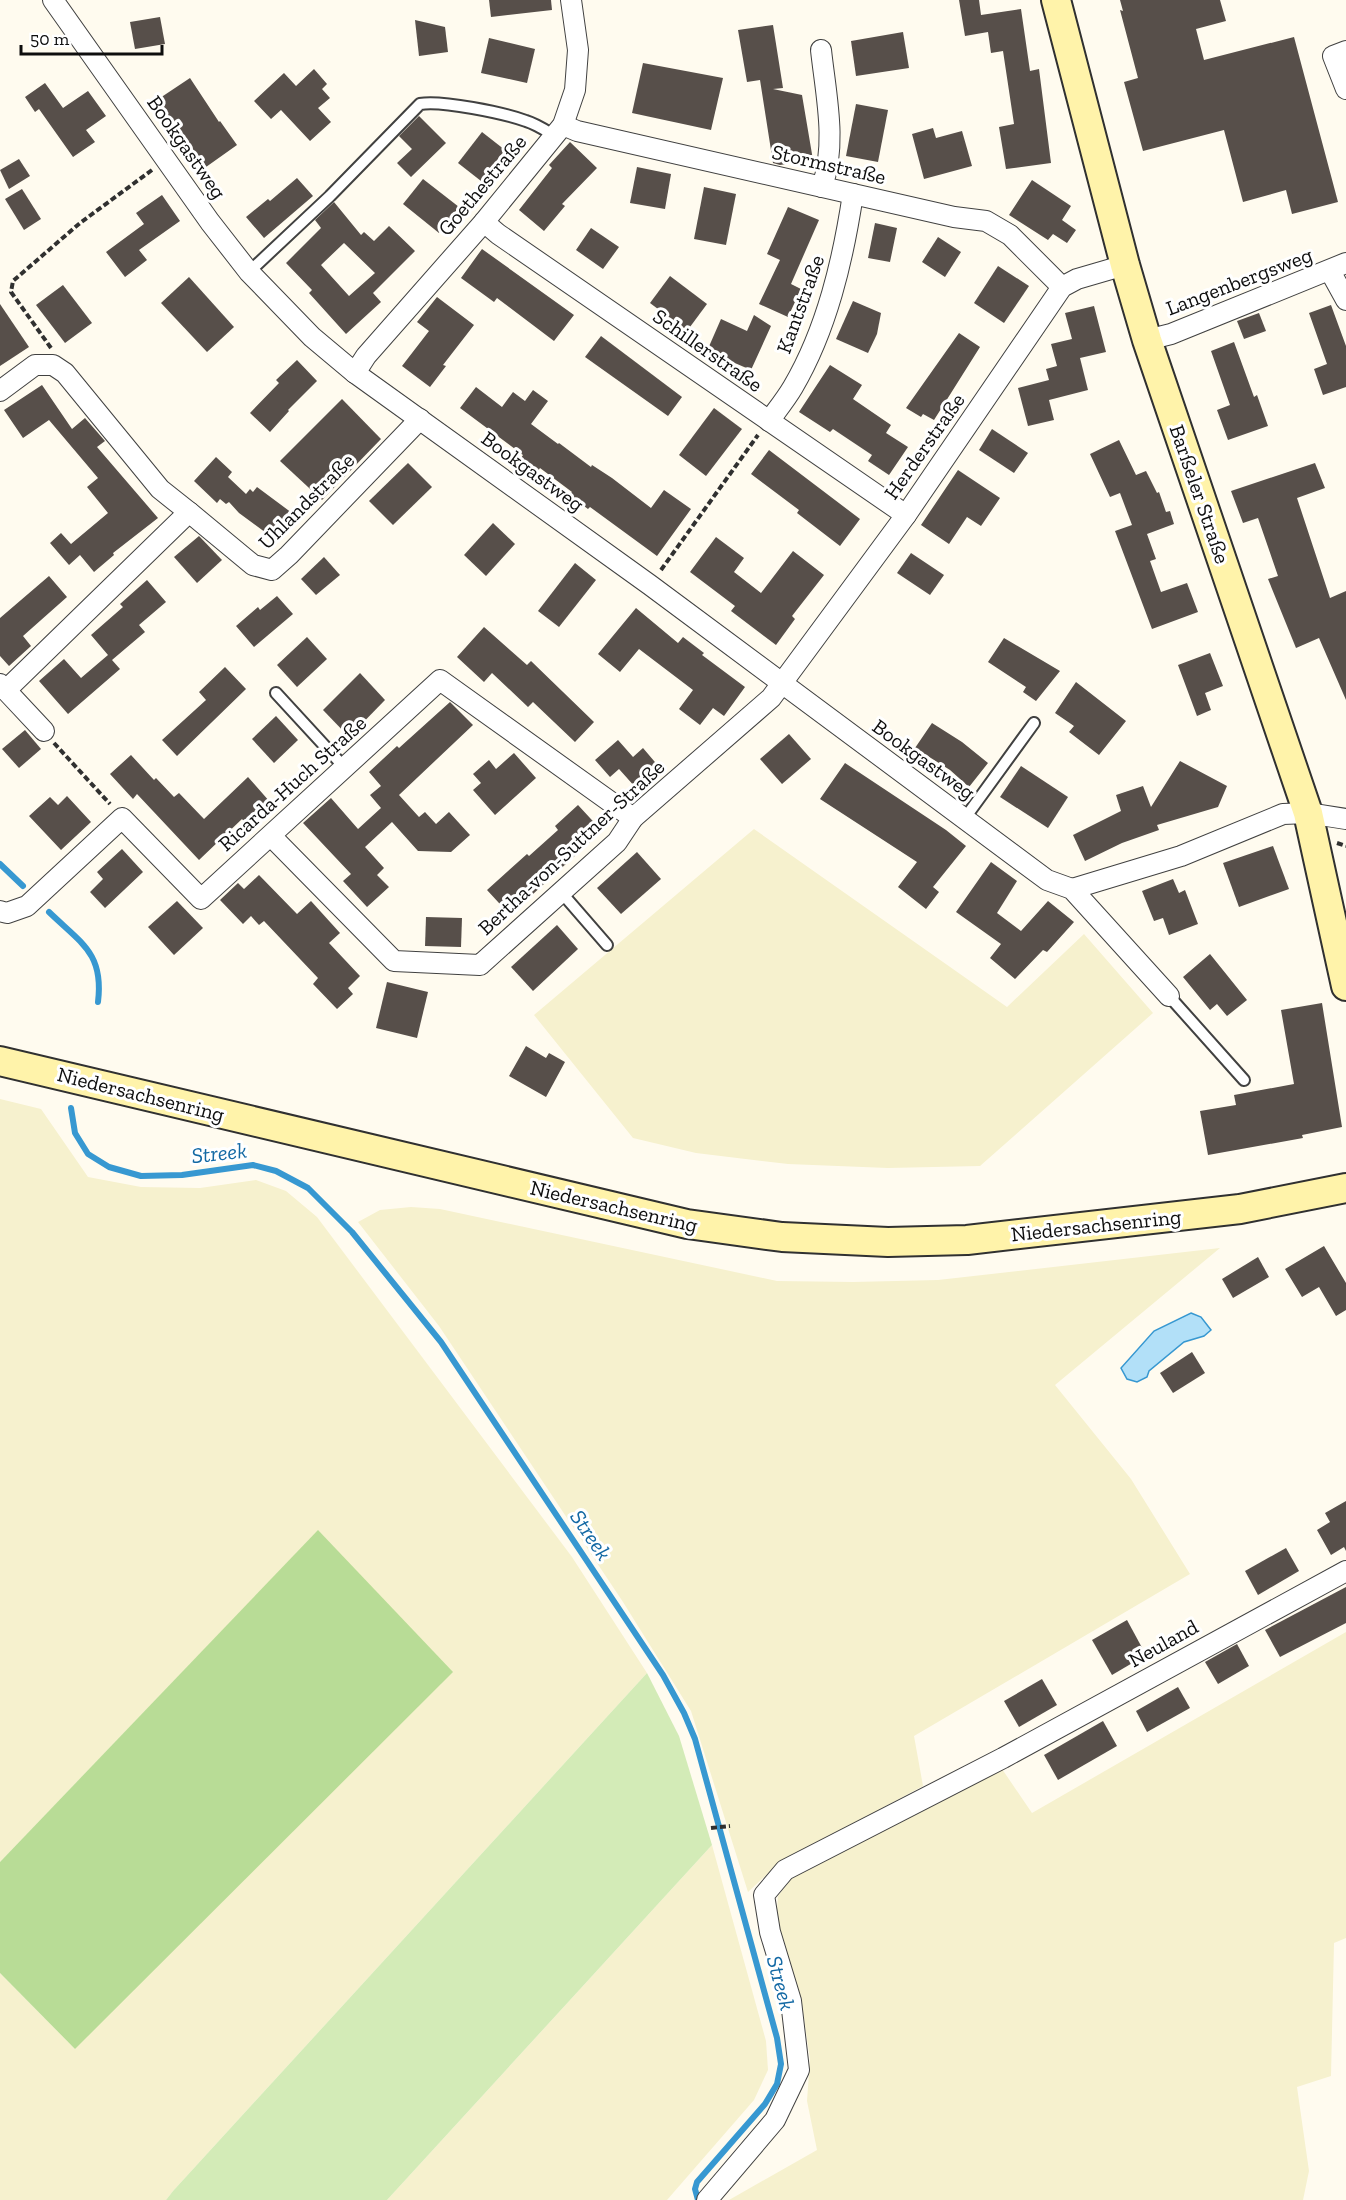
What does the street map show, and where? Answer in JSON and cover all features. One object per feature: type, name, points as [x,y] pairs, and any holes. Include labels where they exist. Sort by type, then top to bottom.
[{"type":"main road","name":"Barßeler Straße","points":[[1056,0],[1125,265],[1147,340],[1308,813],[1346,986]]},
{"type":"main road","name":"Niedersachsenring","points":[[0,1060],[687,1224],[782,1237],[888,1242],[966,1240],[1240,1209],[1346,1188]]},
{"type":"main road","name":"Niedersachsenring","points":[[1240,1209],[1346,1208]]},
{"type":"street","name":"Bookgastweg","points":[[53,0],[210,222],[249,272],[312,337],[355,373],[650,585],[1047,880],[1072,890],[1168,996]]},
{"type":"street","name":"Goethestraße","points":[[355,373],[366,356],[484,222],[559,130],[575,90],[578,50],[571,0]]},
{"type":"street","points":[[821,50],[831,146],[828,170],[822,187]]},
{"type":"street","points":[[1346,51],[1333,56],[1346,89]]},
{"type":"street","name":"Stormstraße","points":[[559,130],[577,131],[954,218],[986,221],[1010,235],[1062,287]]},
{"type":"street","name":"Kantstraße","points":[[769,421],[792,389],[810,355],[845,249],[853,194]]},
{"type":"street","name":"Schillerstraße","points":[[484,222],[498,234],[906,515]]},
{"type":"street","points":[[1062,287],[1077,279],[1125,265]]},
{"type":"street","points":[[1338,267],[1346,300]]},
{"type":"street","name":"Langenbergsweg","points":[[1147,340],[1171,334],[1338,267]]},
{"type":"street","name":"Herderstraße","points":[[781,684],[906,515],[1062,287]]},
{"type":"street","points":[[0,391],[35,365],[53,365]]},
{"type":"street","name":"Uhlandstraße","points":[[53,365],[65,373],[160,489],[253,565],[272,570],[420,419]]},
{"type":"street","points":[[44,731],[3,687],[189,512]]},
{"type":"street","name":"Ricarda-Huch Straße","points":[[122,818],[201,899],[440,680],[633,818]]},
{"type":"street","name":"Bertha-von-Suttner-Straße","points":[[272,836],[394,961],[480,965],[617,842],[633,818],[771,698],[781,684]]},
{"type":"street","points":[[1072,890],[1180,856],[1283,814],[1308,813],[1346,819]]},
{"type":"street","points":[[0,910],[7,913],[27,906],[122,818]]},
{"type":"street","name":"Neuland","points":[[707,2200],[775,2120],[799,2070],[792,2001],[770,1932],[764,1895],[785,1870],[1003,1758],[1346,1571]]},
{"type":"lane","points":[[249,272],[330,196],[420,104],[441,102],[559,130]]},
{"type":"lane","points":[[276,693],[345,768]]},
{"type":"lane","points":[[965,818],[1034,723]]},
{"type":"lane","points":[[561,892],[607,945]]},
{"type":"lane","points":[[1168,996],[1244,1080]]},
{"type":"path","points":[[53,365],[55,354],[11,292],[13,281],[80,223],[166,160]]},
{"type":"path","points":[[650,585],[769,421]]},
{"type":"path","points":[[44,731],[122,818]]},
{"type":"path","points":[[711,1828],[730,1826]]},
{"type":"shaded area","points":[[754,829],[1007,1007],[1084,934],[1153,1013],[980,1166],[888,1168],[788,1164],[696,1153],[633,1138],[534,1015]]},
{"type":"shaded area","points":[[0,1099],[41,1109],[88,1177],[141,1187],[200,1188],[256,1180],[286,1191],[317,1217],[572,1557],[647,1673],[166,2200],[0,2200],[0,1973],[75,2049],[318,1531],[0,1862]]},
{"type":"shaded area","points":[[411,1207],[440,1209],[777,1281],[938,1280],[1220,1248],[1055,1385],[1131,1479],[1190,1574],[914,1736],[923,1786],[778,1864],[748,1892],[691,1711],[623,1602],[439,1326],[358,1222],[380,1210]]},
{"type":"shaded area","points":[[1346,1632],[1346,1938],[1334,1943],[1331,2076],[1297,2087],[1309,2171],[1303,2200],[729,2200],[817,2150],[807,2101],[810,2059],[801,1998],[776,1925],[778,1896],[793,1876],[1002,1769],[1032,1813]]},
{"type":"shaded area","points":[[712,1845],[766,2041],[768,2070],[754,2100],[667,2200],[387,2200]]},
{"type":"green space","points":[[318,1530],[453,1672],[75,2049],[0,1973],[0,1862]]},
{"type":"green space","points":[[647,1673],[679,1736],[712,1845],[387,2200],[166,2200],[173,2191]]},
{"type":"water","points":[[1191,1313],[1201,1317],[1211,1330],[1204,1336],[1184,1342],[1149,1371],[1147,1377],[1137,1382],[1127,1379],[1121,1368],[1154,1331]]},
{"type":"building","points":[[489,0],[551,0],[552,10],[491,17]]},
{"type":"building","points":[[959,0],[979,0],[981,15],[1021,9],[1030,71],[1039,69],[1051,163],[1006,169],[999,127],[1014,124],[1003,51],[991,53],[988,32],[965,36]]},
{"type":"building","points":[[1120,0],[1220,0],[1226,21],[1196,29],[1204,60],[1294,37],[1338,202],[1292,214],[1286,190],[1243,202],[1224,130],[1143,151],[1124,82],[1138,78],[1120,10],[1123,11]]},
{"type":"building","points":[[160,17],[165,44],[135,49],[130,22]]},
{"type":"building","points":[[415,20],[445,27],[448,52],[419,56]]},
{"type":"building","points":[[773,25],[783,88],[773,89],[802,95],[813,160],[780,165],[773,163],[760,80],[747,82],[738,30]]},
{"type":"building","points":[[903,32],[909,68],[856,76],[851,41]]},
{"type":"building","points":[[489,38],[535,49],[527,83],[481,73]]},
{"type":"building","points":[[643,63],[723,78],[711,130],[632,113]]},
{"type":"building","points":[[314,69],[327,84],[322,89],[330,98],[318,108],[331,122],[310,141],[281,110],[271,119],[254,101],[284,73],[296,86]]},
{"type":"building","points":[[190,78],[237,145],[206,167],[157,100]]},
{"type":"building","points":[[45,83],[63,108],[88,91],[106,116],[86,130],[95,142],[73,157],[39,109],[35,112],[25,97]]},
{"type":"building","points":[[856,104],[888,110],[878,162],[846,156]]},
{"type":"building","points":[[419,116],[446,143],[411,177],[397,163],[412,149],[399,136]]},
{"type":"building","points":[[933,128],[936,138],[962,131],[972,166],[924,179],[912,134]]},
{"type":"building","points":[[482,132],[505,150],[481,181],[458,163]]},
{"type":"building","points":[[570,142],[597,168],[562,204],[565,206],[544,231],[519,210],[552,168],[549,165]]},
{"type":"building","points":[[19,159],[30,176],[9,189],[0,170]]},
{"type":"building","points":[[637,167],[671,174],[665,209],[630,203]]},
{"type":"building","points":[[297,178],[313,196],[264,238],[246,217],[268,199],[270,201]]},
{"type":"building","points":[[423,179],[459,207],[439,233],[403,204]]},
{"type":"building","points":[[1032,180],[1071,206],[1062,220],[1076,230],[1067,243],[1053,234],[1048,240],[1009,215]]},
{"type":"building","points":[[704,187],[736,194],[726,245],[694,239]]},
{"type":"building","points":[[22,189],[41,219],[24,230],[5,199]]},
{"type":"building","points":[[162,195],[180,221],[139,250],[147,260],[125,277],[106,252],[144,224],[136,213]]},
{"type":"building","points":[[334,202],[361,235],[364,232],[374,241],[389,226],[415,251],[373,293],[381,302],[346,334],[309,293],[312,290],[286,263],[321,228],[315,220]],"holes":[[[344,243],[375,273],[349,296],[321,265]]]},
{"type":"building","points":[[788,207],[819,220],[791,284],[801,289],[788,317],[759,304],[780,260],[767,254]]},
{"type":"building","points":[[875,223],[897,228],[890,262],[868,258]]},
{"type":"building","points":[[591,228],[619,247],[603,269],[576,250]]},
{"type":"building","points":[[938,237],[961,252],[945,277],[922,262]]},
{"type":"building","points":[[482,249],[574,315],[554,341],[497,298],[494,302],[461,278]]},
{"type":"building","points":[[998,266],[1029,286],[1004,323],[974,303]]},
{"type":"building","points":[[670,276],[707,304],[687,331],[650,303]]},
{"type":"building","points":[[189,277],[234,327],[207,352],[161,303]]},
{"type":"building","points":[[63,285],[92,323],[65,343],[36,305]]},
{"type":"building","points":[[437,297],[474,325],[443,365],[446,366],[430,387],[402,366],[429,331],[417,322]]},
{"type":"building","points":[[853,301],[881,313],[877,334],[868,353],[836,339]]},
{"type":"building","points":[[0,304],[29,347],[0,366]]},
{"type":"building","points":[[1331,305],[1346,346],[1346,387],[1323,395],[1314,369],[1327,364],[1309,313]]},
{"type":"building","points":[[1094,306],[1106,352],[1080,358],[1088,390],[1049,400],[1054,420],[1028,426],[1018,388],[1049,380],[1046,369],[1057,366],[1051,344],[1072,339],[1065,313]]},
{"type":"building","points":[[1259,313],[1266,331],[1244,339],[1237,321]]},
{"type":"building","points":[[754,315],[771,326],[751,370],[707,351],[721,319],[747,331]]},
{"type":"building","points":[[959,333],[980,347],[934,420],[923,414],[921,417],[906,408]]},
{"type":"building","points":[[601,336],[682,397],[668,416],[585,357]]},
{"type":"building","points":[[1234,342],[1254,397],[1257,395],[1268,426],[1228,440],[1217,410],[1230,405],[1211,351]]},
{"type":"building","points":[[297,360],[317,381],[270,432],[250,413],[279,383],[276,380]]},
{"type":"building","points":[[830,365],[862,385],[853,399],[891,425],[886,433],[908,447],[889,475],[868,461],[872,455],[833,429],[830,432],[799,412]]},
{"type":"building","points":[[42,385],[72,429],[85,418],[105,441],[97,447],[158,518],[113,553],[114,555],[94,572],[80,555],[69,565],[50,543],[61,533],[71,544],[108,513],[87,487],[98,478],[49,420],[23,438],[4,410]]},
{"type":"building","points":[[476,387],[502,407],[513,392],[525,401],[533,390],[548,401],[531,424],[591,467],[592,465],[612,478],[651,508],[664,490],[691,509],[657,556],[590,507],[588,509],[569,495],[572,492],[540,468],[538,471],[521,458],[523,455],[460,408]]},
{"type":"building","points":[[342,399],[381,439],[322,500],[280,461]]},
{"type":"building","points":[[714,408],[742,429],[706,476],[679,455]]},
{"type":"building","points":[[992,429],[1028,453],[1014,473],[979,450]]},
{"type":"building","points":[[1119,440],[1136,475],[1146,471],[1157,493],[1159,492],[1166,512],[1170,511],[1174,524],[1147,534],[1156,559],[1150,561],[1161,592],[1187,583],[1198,612],[1152,629],[1115,531],[1132,525],[1120,493],[1110,497],[1090,454]]},
{"type":"building","points":[[769,450],[860,519],[840,546],[797,513],[799,510],[751,474]]},
{"type":"building","points":[[216,457],[232,472],[228,477],[246,494],[250,489],[253,492],[257,487],[292,513],[273,538],[239,513],[229,502],[226,504],[220,499],[217,503],[194,481]]},
{"type":"building","points":[[408,463],[432,487],[393,525],[369,501]]},
{"type":"building","points":[[1315,463],[1325,488],[1297,498],[1330,598],[1346,591],[1346,700],[1319,638],[1296,648],[1268,579],[1278,576],[1258,518],[1243,523],[1231,491]]},
{"type":"building","points":[[958,470],[1000,498],[981,526],[967,517],[949,544],[921,525]]},
{"type":"building","points":[[493,523],[515,544],[486,576],[464,555]]},
{"type":"building","points":[[199,536],[222,560],[197,583],[174,557]]},
{"type":"building","points":[[716,537],[744,558],[734,572],[761,593],[793,551],[824,575],[792,616],[795,619],[776,645],[731,611],[735,606],[690,572]]},
{"type":"building","points":[[911,553],[944,575],[930,595],[897,573]]},
{"type":"building","points":[[324,557],[340,575],[316,595],[301,579]]},
{"type":"building","points":[[575,563],[596,580],[559,627],[538,611]]},
{"type":"building","points":[[49,576],[67,597],[23,636],[31,646],[9,666],[0,656],[0,618]]},
{"type":"building","points":[[147,580],[166,602],[139,625],[145,632],[112,660],[120,669],[68,714],[39,681],[64,659],[81,678],[108,655],[91,635],[123,607],[120,604]]},
{"type":"building","points":[[277,596],[293,614],[254,647],[236,626],[258,607],[260,610]]},
{"type":"building","points":[[636,608],[678,643],[683,637],[704,653],[702,655],[745,687],[724,716],[713,708],[700,725],[679,709],[693,690],[639,649],[620,672],[598,654]]},
{"type":"building","points":[[484,627],[527,665],[531,661],[594,722],[575,742],[533,702],[528,707],[492,673],[484,682],[457,657]]},
{"type":"building","points":[[307,637],[327,659],[297,687],[277,665]]},
{"type":"building","points":[[1004,638],[1060,671],[1036,701],[1023,692],[1026,687],[988,662]]},
{"type":"building","points":[[1210,653],[1223,686],[1205,693],[1211,710],[1197,716],[1178,665]]},
{"type":"building","points":[[225,667],[246,689],[177,756],[162,740],[206,700],[199,692]]},
{"type":"building","points":[[360,673],[385,700],[349,737],[323,710]]},
{"type":"building","points":[[1076,682],[1126,721],[1099,755],[1069,732],[1074,726],[1055,713]]},
{"type":"building","points":[[450,702],[473,725],[399,795],[419,817],[425,812],[436,824],[449,812],[470,835],[451,852],[418,851],[392,822],[365,847],[384,868],[377,875],[389,887],[367,907],[343,881],[351,874],[303,823],[331,798],[358,829],[381,808],[370,795],[381,786],[369,772]]},
{"type":"building","points":[[276,716],[298,740],[274,763],[252,739]]},
{"type":"building","points":[[932,723],[962,742],[988,763],[969,787],[950,770],[915,748]]},
{"type":"building","points":[[25,730],[41,749],[19,768],[2,749]]},
{"type":"building","points":[[789,734],[811,759],[782,784],[760,759]]},
{"type":"building","points":[[618,740],[633,757],[643,748],[660,768],[636,788],[619,769],[610,777],[595,760]]},
{"type":"building","points":[[514,753],[536,778],[495,815],[473,790],[481,783],[473,774],[489,760],[496,769]]},
{"type":"building","points":[[131,755],[154,780],[156,778],[174,797],[179,793],[204,819],[248,777],[270,802],[246,824],[242,819],[199,860],[137,794],[133,799],[110,774]]},
{"type":"building","points":[[1180,761],[1227,786],[1218,807],[1157,825],[1159,830],[1122,843],[1085,861],[1073,835],[1121,811],[1116,795],[1143,786],[1151,807]]},
{"type":"building","points":[[845,763],[946,830],[966,846],[933,887],[939,892],[926,909],[898,887],[917,862],[820,799]]},
{"type":"building","points":[[1021,766],[1068,797],[1048,828],[1000,797]]},
{"type":"building","points":[[67,796],[91,822],[61,850],[29,816],[50,797],[58,805]]},
{"type":"building","points":[[578,805],[602,831],[510,915],[487,890],[558,830],[555,826]]},
{"type":"building","points":[[1273,846],[1289,889],[1239,907],[1223,863]]},
{"type":"building","points":[[122,849],[143,872],[105,908],[90,892],[103,879],[97,872]]},
{"type":"building","points":[[637,852],[661,879],[621,914],[597,888]]},
{"type":"building","points":[[991,862],[1017,881],[997,913],[1021,931],[1048,901],[1074,922],[1047,952],[1043,950],[1015,979],[990,958],[1001,944],[956,912]]},
{"type":"building","points":[[259,875],[297,914],[311,901],[340,933],[329,943],[360,976],[348,988],[353,994],[337,1009],[313,984],[318,978],[264,921],[259,925],[251,916],[243,924],[220,900],[238,883],[244,889]]},
{"type":"building","points":[[1173,879],[1179,893],[1185,890],[1198,924],[1169,935],[1163,918],[1154,921],[1142,891]]},
{"type":"building","points":[[177,901],[203,928],[174,955],[148,927]]},
{"type":"building","points":[[426,917],[462,918],[461,947],[425,946]]},
{"type":"building","points":[[557,925],[578,949],[533,991],[511,967]]},
{"type":"building","points":[[1210,954],[1247,1000],[1227,1016],[1217,1004],[1210,1010],[1183,977]]},
{"type":"building","points":[[387,982],[428,992],[417,1038],[376,1028]]},
{"type":"building","points":[[1322,1003],[1342,1127],[1302,1135],[1303,1138],[1208,1155],[1200,1111],[1236,1105],[1234,1095],[1294,1084],[1281,1010]]},
{"type":"building","points":[[526,1046],[546,1058],[549,1053],[565,1062],[546,1097],[509,1076]]},
{"type":"building","points":[[1324,1246],[1346,1283],[1346,1310],[1336,1316],[1319,1287],[1302,1297],[1285,1269]]},
{"type":"building","points":[[1258,1257],[1269,1277],[1233,1298],[1222,1279]]},
{"type":"building","points":[[1192,1352],[1205,1373],[1173,1393],[1160,1373]]},
{"type":"building","points":[[1346,1501],[1346,1551],[1344,1547],[1331,1555],[1317,1530],[1330,1522],[1325,1513]]},
{"type":"building","points":[[1286,1548],[1299,1571],[1258,1595],[1245,1571]]},
{"type":"building","points":[[1346,1587],[1346,1623],[1280,1657],[1265,1630]]},
{"type":"building","points":[[1127,1620],[1146,1655],[1112,1675],[1092,1640]]},
{"type":"building","points":[[1237,1644],[1249,1666],[1218,1684],[1205,1662]]},
{"type":"building","points":[[1042,1679],[1057,1705],[1019,1727],[1004,1701]]},
{"type":"building","points":[[1178,1687],[1190,1708],[1147,1732],[1136,1711]]},
{"type":"building","points":[[1103,1721],[1117,1746],[1058,1780],[1044,1755]]},
{"type":"waterway","name":"Streek","points":[[0,864],[23,886]]},
{"type":"waterway","name":"Streek","points":[[49,912],[80,941],[94,960],[99,985],[98,1002]]},
{"type":"waterway","name":"Streek","points":[[71,1108],[75,1133],[88,1154],[109,1167],[141,1176],[182,1175],[253,1165],[276,1171],[308,1188],[352,1232],[441,1342],[663,1675],[695,1739],[777,2038],[781,2064],[777,2084],[765,2104],[697,2182],[695,2189],[698,2200]]}]
